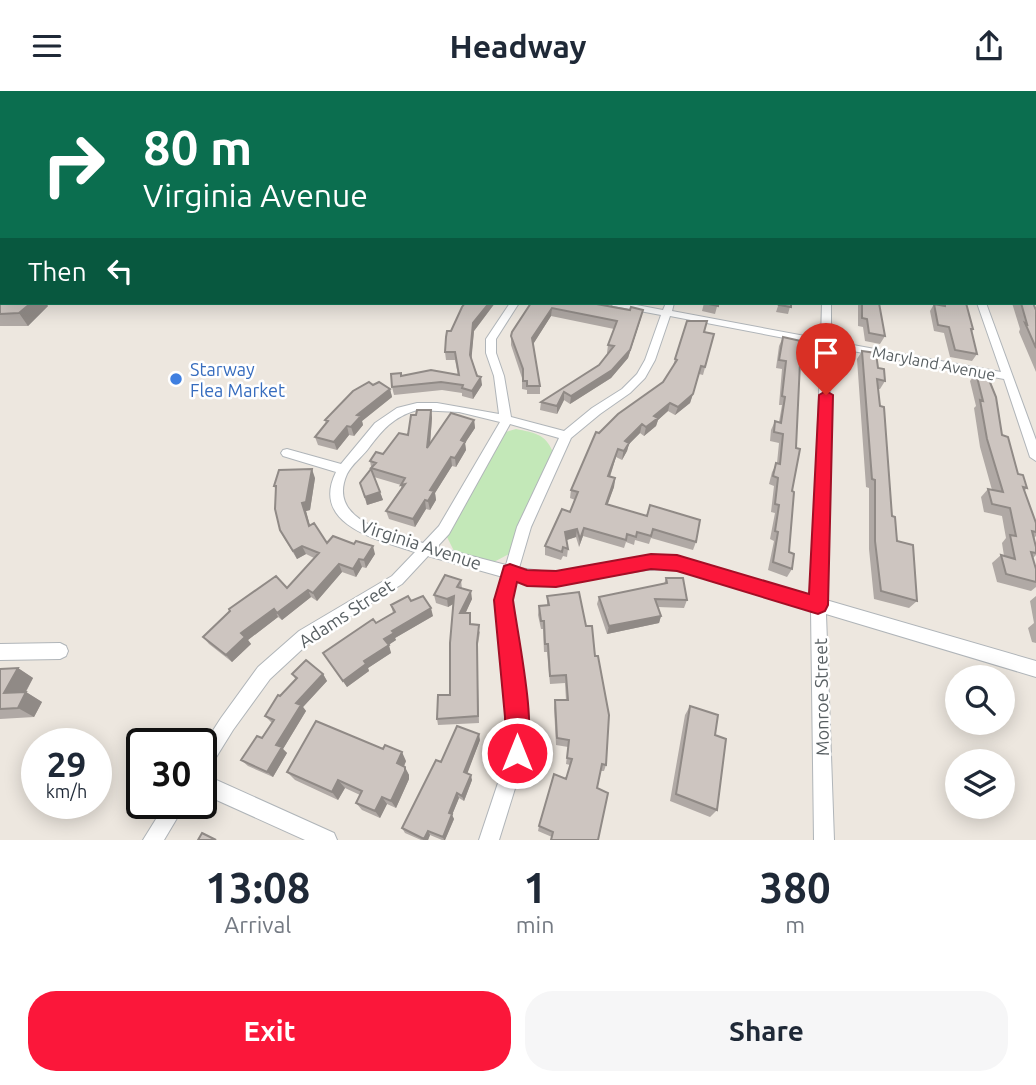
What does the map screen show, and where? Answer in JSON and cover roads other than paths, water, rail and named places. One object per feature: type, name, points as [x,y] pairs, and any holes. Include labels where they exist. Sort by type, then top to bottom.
[{"type":"street","points":[[506,421],[499,376],[491,353],[491,339],[513,305]]},
{"type":"street","name":"Maryland Avenue","points":[[635,305],[668,308],[828,343],[1008,377]]},
{"type":"street","name":"Monroe Street","points":[[824,840],[818,605],[827,305]]},
{"type":"street","points":[[983,305],[1036,457]]},
{"type":"street","points":[[489,840],[517,753],[517,717],[503,600],[524,527],[566,436],[626,391],[641,376],[668,308]]},
{"type":"street","points":[[287,453],[343,469],[380,423],[400,411],[422,405],[453,408],[566,436]]},
{"type":"street","name":"Adams Street","points":[[217,740],[264,673],[305,636],[397,580],[428,549],[444,530],[470,489],[506,421]]},
{"type":"street","name":"Virginia Avenue","points":[[343,469],[335,490],[340,509],[353,522],[379,534],[527,578],[556,579],[651,562],[677,563],[1036,669]]},
{"type":"street","points":[[0,652],[60,651]]},
{"type":"street","points":[[217,790],[327,840]]},
{"type":"street","points":[[153,840],[167,819]]},
{"type":"place","name":"Starway Flea Market","points":[[176,379]]}]
